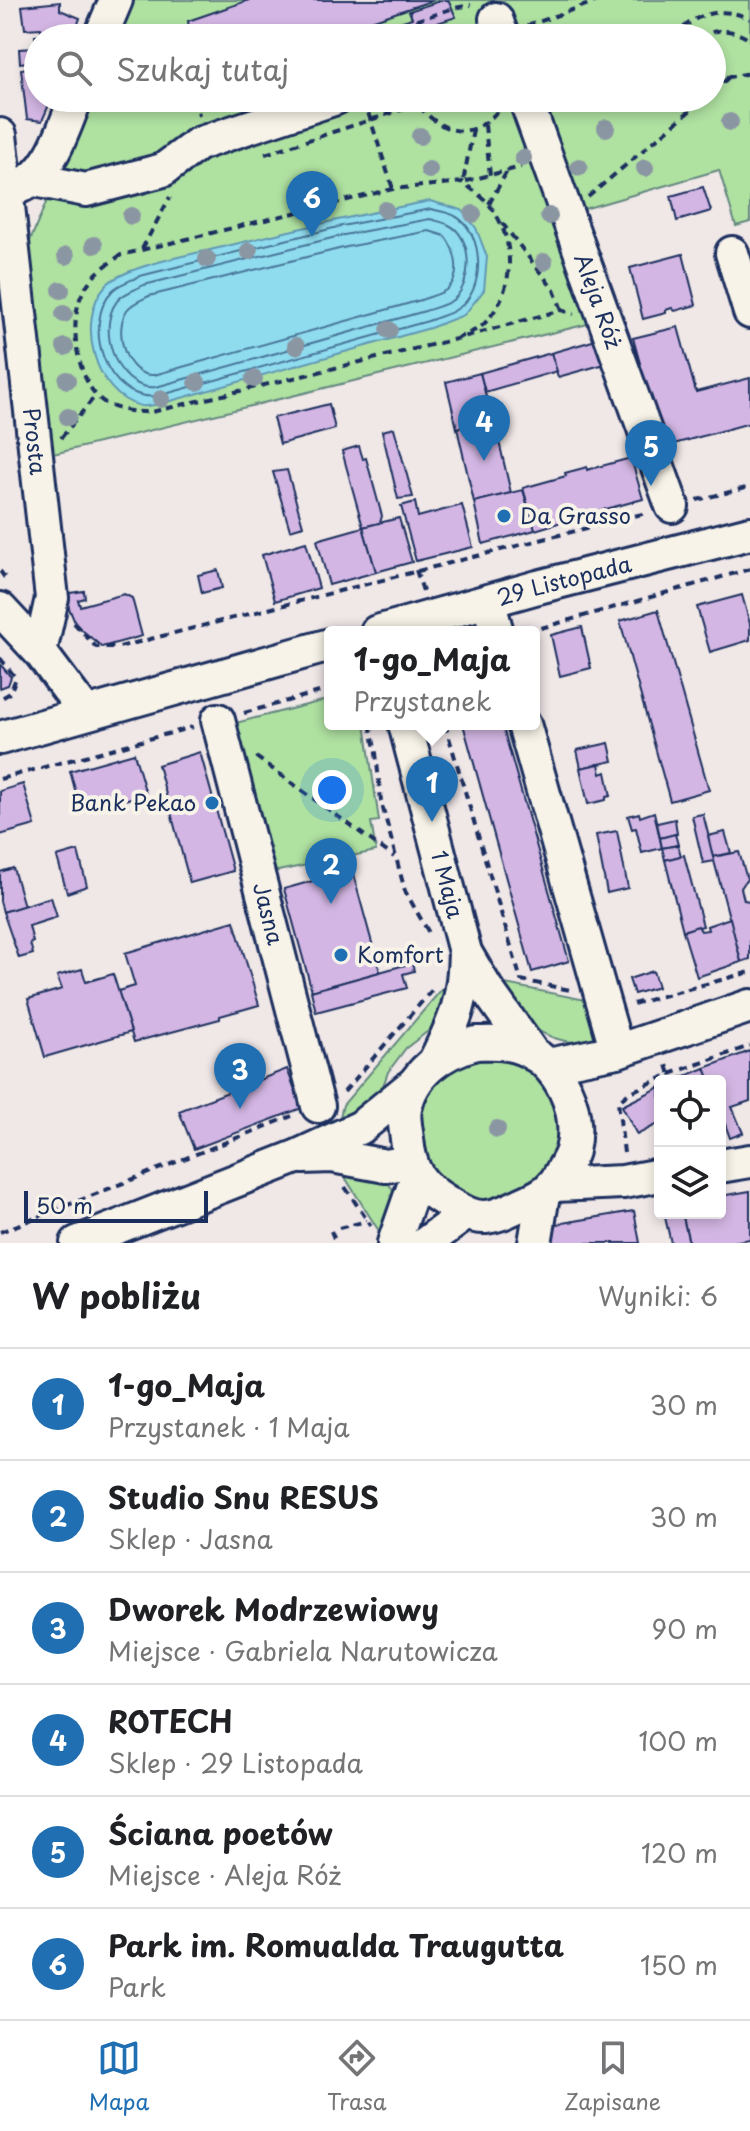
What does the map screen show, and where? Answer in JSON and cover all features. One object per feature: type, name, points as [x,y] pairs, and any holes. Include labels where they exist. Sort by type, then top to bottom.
[{"type":"street","points":[[106,24],[116,0]]},
{"type":"street","points":[[14,188],[51,156],[70,112]]},
{"type":"street","points":[[14,188],[86,190],[163,170],[198,144],[294,112]]},
{"type":"street","name":"Aleja Róż","points":[[530,112],[672,506]]},
{"type":"street","name":"Prosta","points":[[0,135],[14,188],[52,598],[40,652]]},
{"type":"street","points":[[732,253],[750,312]]},
{"type":"street","name":"29 Listopada","points":[[401,626],[750,533]]},
{"type":"street","points":[[6,597],[40,652],[85,712]]},
{"type":"street","points":[[488,601],[495,626]]},
{"type":"street","points":[[0,738],[324,647]]},
{"type":"street","name":"Jasna","points":[[220,726],[318,1106]]},
{"type":"street","name":"1 Maja","points":[[407,730],[465,952],[465,986],[457,1016],[425,1072]]},
{"type":"street","points":[[526,730],[617,1051]]},
{"type":"street","name":"1 Maja","points":[[465,952],[486,988],[541,1060]]},
{"type":"street","points":[[541,1060],[617,1051],[750,1006]]},
{"type":"street","points":[[77,1243],[296,1157],[361,1127],[455,1049],[476,1043],[508,1044],[541,1060],[568,1094],[575,1123],[572,1152],[549,1190],[535,1243]]},
{"type":"street","points":[[394,1243],[413,1169],[404,1110],[425,1072]]},
{"type":"street","points":[[296,1157],[332,1156],[413,1169],[433,1193],[483,1225]]},
{"type":"street","points":[[726,1165],[750,1161]]},
{"type":"street","points":[[426,1243],[483,1225],[549,1190],[654,1176]]},
{"type":"path","points":[[451,0],[454,8]]},
{"type":"path","points":[[405,24],[454,8],[463,8],[462,0]]},
{"type":"path","points":[[523,24],[600,0]]},
{"type":"path","points":[[687,24],[700,16],[720,11],[741,14],[750,19]]},
{"type":"path","points":[[726,31],[750,40]]},
{"type":"path","points":[[726,77],[750,73]]},
{"type":"path","points":[[726,80],[729,77]]},
{"type":"path","points":[[199,112],[200,117]]},
{"type":"path","points":[[368,112],[393,189]]},
{"type":"path","points":[[253,158],[399,112]]},
{"type":"path","points":[[425,112],[432,120],[452,130],[473,130],[485,125],[498,112]]},
{"type":"path","points":[[568,214],[688,112]]},
{"type":"path","points":[[485,125],[490,176]]},
{"type":"path","points":[[463,182],[473,130]]},
{"type":"path","points":[[463,182],[489,204],[554,290],[562,310],[456,339],[152,412],[130,412],[96,395],[76,349],[74,321],[82,294],[98,271],[121,255],[393,189],[463,182],[519,168]]},
{"type":"path","points":[[489,204],[507,171]]},
{"type":"path","points":[[142,250],[176,185]]},
{"type":"path","points":[[456,339],[482,326],[501,302],[509,275],[509,244],[500,221]]},
{"type":"path","points":[[59,440],[96,395]]},
{"type":"path","points":[[52,598],[63,599],[67,615],[96,647],[119,647],[750,487]]},
{"type":"path","points":[[540,628],[750,569]]},
{"type":"path","points":[[0,571],[6,597]]},
{"type":"path","points":[[0,658],[16,678],[10,693],[0,699]]},
{"type":"path","points":[[0,779],[220,726],[324,691]]},
{"type":"path","points":[[220,726],[396,859]]},
{"type":"path","points":[[371,730],[381,801],[405,891],[426,924],[430,937]]},
{"type":"path","points":[[736,977],[750,972]]},
{"type":"path","points":[[0,1232],[318,1106],[346,1091],[433,989]]},
{"type":"path","points":[[645,1001],[670,1074]]},
{"type":"path","points":[[623,1182],[625,1160],[618,1102],[629,1093],[670,1074],[750,1046]]},
{"type":"path","points":[[339,1228],[367,1221]]},
{"type":"path","points":[[331,1231],[336,1243]]},
{"type":"green space","points":[[131,0],[750,0],[750,222],[736,226],[719,170],[584,209],[621,316],[45,456],[27,248],[84,112],[726,112],[726,24],[121,24]]},
{"type":"green space","points":[[324,701],[324,730],[366,730],[379,821],[371,822],[376,851],[263,874],[224,726]]},
{"type":"green space","points":[[495,982],[591,1001],[597,1040],[572,1042],[539,1031],[522,1016]]},
{"type":"green space","points":[[442,989],[445,1001],[440,1022],[406,1048],[388,1072],[381,1092],[360,1113],[339,1121],[343,1105]]},
{"type":"green space","points":[[489,1051],[532,1065],[559,1100],[562,1144],[540,1183],[499,1202],[476,1202],[455,1195],[423,1165],[418,1099],[430,1080]]},
{"type":"green space","points":[[341,1171],[379,1178],[395,1193],[384,1239]]},
{"type":"water","points":[[430,201],[462,210],[476,228],[487,257],[484,290],[464,315],[430,328],[150,406],[141,406],[125,399],[111,388],[101,372],[91,336],[92,317],[106,285],[117,277],[172,258]]},
{"type":"building","points":[[249,0],[434,0],[362,24],[188,24],[188,21]]},
{"type":"building","points":[[448,0],[456,17],[435,24],[394,24],[412,18],[409,11]]},
{"type":"building","points":[[60,2],[60,10],[80,18],[78,24],[24,24],[22,6]]},
{"type":"building","points":[[19,49],[24,49],[24,62],[20,63]]},
{"type":"building","points":[[26,112],[46,112],[42,121],[27,119]]},
{"type":"building","points":[[703,187],[711,211],[677,221],[671,196]]},
{"type":"building","points":[[683,254],[696,305],[675,311],[672,308],[666,313],[643,319],[630,268]]},
{"type":"building","points":[[678,327],[696,392],[750,378],[750,423],[663,447],[633,338]]},
{"type":"building","points":[[603,338],[612,362],[558,377],[551,353]]},
{"type":"building","points":[[551,353],[557,371],[485,392],[480,373]]},
{"type":"building","points":[[480,373],[492,420],[457,428],[446,382]]},
{"type":"building","points":[[329,404],[335,429],[280,444],[273,418]]},
{"type":"building","points":[[494,420],[511,493],[474,502],[457,428]]},
{"type":"building","points":[[394,428],[413,497],[398,499],[382,431]]},
{"type":"building","points":[[359,446],[363,459],[366,458],[382,516],[380,523],[363,527],[342,451]]},
{"type":"building","points":[[631,458],[643,499],[599,511],[600,514],[535,530],[523,488],[566,476],[565,473]]},
{"type":"building","points":[[287,470],[303,526],[290,530],[273,472]]},
{"type":"building","name":"Da Grasso","points":[[523,490],[535,530],[483,544],[474,502]]},
{"type":"building","points":[[415,502],[418,517],[462,505],[473,547],[416,561],[401,506]]},
{"type":"building","points":[[399,518],[412,562],[376,572],[363,527]]},
{"type":"building","points":[[363,527],[376,572],[329,585],[317,540]]},
{"type":"building","points":[[306,542],[319,588],[275,601],[262,555]]},
{"type":"building","points":[[218,570],[222,588],[202,593],[198,575]]},
{"type":"building","points":[[84,591],[85,598],[78,600],[80,606],[124,594],[132,598],[142,636],[102,647],[76,625],[63,594]]},
{"type":"building","points":[[742,595],[750,624],[750,640],[710,652],[697,607]]},
{"type":"building","points":[[658,610],[709,790],[670,801],[620,621]]},
{"type":"building","points":[[582,627],[591,668],[560,676],[551,635]]},
{"type":"building","points":[[0,664],[11,677],[8,685],[0,688]]},
{"type":"building","points":[[465,730],[504,730],[569,961],[532,972]]},
{"type":"building","points":[[609,743],[613,761],[581,768],[577,750]]},
{"type":"building","points":[[200,752],[233,871],[190,883],[158,765]]},
{"type":"building","points":[[134,753],[146,794],[81,812],[70,771]]},
{"type":"building","points":[[599,764],[601,774],[606,772],[611,796],[588,804],[580,768]]},
{"type":"building","points":[[23,784],[35,825],[0,835],[0,791]]},
{"type":"building","points":[[654,812],[662,848],[642,853],[636,828],[632,829],[628,816],[639,813],[640,817]]},
{"type":"building","points":[[703,814],[715,861],[703,863],[692,816]]},
{"type":"building","points":[[675,819],[677,834],[660,838],[657,823]]},
{"type":"building","points":[[617,831],[628,888],[607,893],[596,835]]},
{"type":"building","points":[[725,832],[731,853],[713,857],[708,836]]},
{"type":"building","points":[[675,834],[678,845],[662,848],[660,838]]},
{"type":"building","points":[[678,845],[681,856],[665,860],[662,848]]},
{"type":"building","points":[[78,851],[87,886],[67,893],[57,857]]},
{"type":"building","points":[[739,852],[747,879],[741,888],[744,900],[750,901],[750,959],[741,962],[713,857]]},
{"type":"building","points":[[684,855],[703,926],[683,931],[665,860]]},
{"type":"building","points":[[13,868],[24,906],[3,912],[0,872]]},
{"type":"building","points":[[352,870],[380,972],[312,991],[284,889]]},
{"type":"building","points":[[51,897],[57,917],[29,926],[33,954],[19,958],[3,912]]},
{"type":"building","points":[[730,918],[741,962],[697,977],[683,931],[698,926],[701,931],[708,930],[707,926]]},
{"type":"building","points":[[234,921],[259,1005],[134,1042],[118,991],[135,986],[125,953]]},
{"type":"building","points":[[412,963],[414,971],[403,974],[407,988],[316,1012],[311,991]]},
{"type":"building","points":[[82,969],[86,982],[113,974],[131,1032],[45,1057],[28,999],[62,989],[57,976]]},
{"type":"building","points":[[653,971],[658,987],[634,994],[629,979]]},
{"type":"building","points":[[750,1051],[750,1101],[732,1107],[743,1133],[730,1138],[726,1127],[726,1075],[708,1075],[705,1068]]},
{"type":"building","points":[[705,1068],[708,1075],[688,1075]]},
{"type":"building","points":[[287,1069],[302,1108],[194,1149],[179,1111]]},
{"type":"building","points":[[654,1090],[654,1126],[637,1135],[622,1106]]},
{"type":"building","points":[[750,1191],[750,1239],[727,1243],[689,1243],[683,1219],[726,1219],[726,1195]]},
{"type":"building","points":[[634,1211],[640,1243],[553,1243],[551,1233],[557,1224]]},
{"type":"building","points":[[665,1219],[683,1219],[689,1243],[671,1243]]},
{"type":"place","name":"Park im. Romualda Traugutta","points":[[312,237]]},
{"type":"place","name":"ROTECH","points":[[484,461]]},
{"type":"place","name":"Ściana poetów","points":[[651,486]]},
{"type":"place","name":"Da Grasso","points":[[504,516]]},
{"type":"place","name":"Bank Pekao","points":[[212,803]]},
{"type":"place","name":"1-go_Maja","points":[[432,822]]},
{"type":"place","name":"Studio Snu RESUS","points":[[331,904]]},
{"type":"place","name":"Komfort","points":[[341,955]]},
{"type":"place","name":"Dworek Modrzewiowy","points":[[240,1109]]}]
